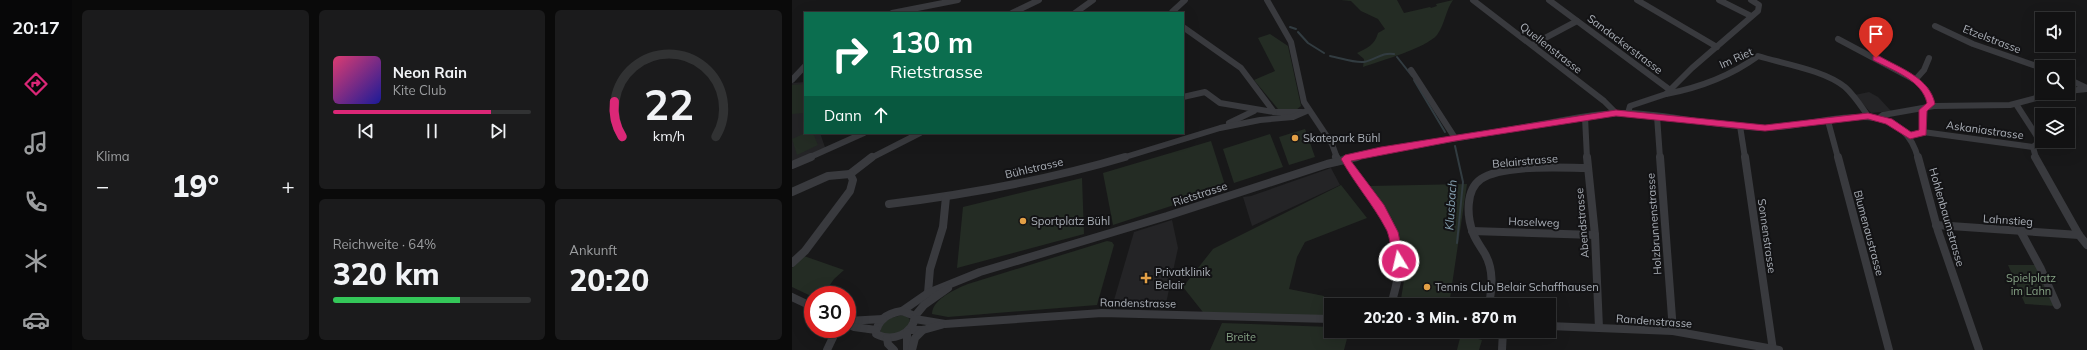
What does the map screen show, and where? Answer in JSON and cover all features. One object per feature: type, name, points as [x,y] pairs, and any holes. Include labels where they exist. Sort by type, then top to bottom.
[{"type":"street","points":[[897,12],[958,0]]},
{"type":"street","points":[[1014,12],[1039,0]]},
{"type":"street","points":[[1076,12],[1093,0]]},
{"type":"street","points":[[1173,12],[1185,0]]},
{"type":"street","points":[[1267,0],[1291,42],[1307,111],[1332,144],[1341,160],[1380,208],[1394,235],[1399,261],[1393,298]]},
{"type":"street","name":"Quellenstrasse","points":[[1473,0],[1608,104],[1616,113]]},
{"type":"street","name":"Sandackerstrasse","points":[[1549,0],[1668,92]]},
{"type":"street","points":[[1636,0],[1717,46]]},
{"type":"street","points":[[1719,0],[1751,16]]},
{"type":"street","points":[[1628,113],[1630,106],[1668,92],[1751,16],[1759,8],[1757,4],[1751,0]]},
{"type":"street","points":[[1532,45],[1578,21]]},
{"type":"street","name":"Etzelstrasse","points":[[1935,26],[1973,44],[2035,66]]},
{"type":"street","points":[[1184,28],[1241,68],[1274,112]]},
{"type":"street","points":[[1838,39],[1915,80],[1929,93],[1931,104],[1923,110],[1923,132]]},
{"type":"street","name":"Im Riet","points":[[1668,92],[1675,93],[1711,80],[1751,63],[1758,56],[1816,74],[1840,84],[1846,89],[1868,116]]},
{"type":"street","points":[[1915,80],[1924,70],[1929,58]]},
{"type":"street","points":[[792,80],[804,67]]},
{"type":"street","points":[[1411,70],[1455,138]]},
{"type":"street","points":[[2075,83],[2087,89]]},
{"type":"street","points":[[2075,90],[2087,89]]},
{"type":"street","points":[[1184,97],[1205,92],[1220,103],[1254,111],[1307,111]]},
{"type":"street","points":[[1879,118],[1882,115],[1927,107],[2016,104],[2035,99]]},
{"type":"street","points":[[2016,104],[2040,141],[2033,147],[2035,156],[2079,235],[2087,245]]},
{"type":"street","name":"Bühlstrasse","points":[[1220,128],[1254,111]]},
{"type":"street","name":"Bühlstrasse","points":[[888,204],[963,195],[1113,161],[1220,128],[1260,120],[1293,117],[1307,111]]},
{"type":"street","name":"Rietstrasse","points":[[902,311],[928,293],[980,272],[1167,216],[1341,160],[1376,151],[1585,116],[1616,113],[1657,116],[1740,126],[1777,127],[1868,116]]},
{"type":"street","name":"Abendstrasse","points":[[1585,116],[1587,168],[1595,235],[1599,328]]},
{"type":"street","name":"Holzbrunnenstrasse","points":[[1657,116],[1673,331]]},
{"type":"street","points":[[1868,116],[1879,118],[1897,126],[1910,136]]},
{"type":"street","name":"Blumenaustrasse","points":[[1828,121],[1888,350]]},
{"type":"street","name":"Sonnenstrasse","points":[[1740,126],[1775,349]]},
{"type":"street","name":"Askaniastrasse","points":[[1910,136],[1923,132],[2033,147]]},
{"type":"street","points":[[792,165],[862,134]]},
{"type":"street","points":[[792,192],[828,176],[836,174],[850,174],[873,156],[918,134]]},
{"type":"street","name":"Hohlenbaumstrasse","points":[[1910,136],[1917,149],[1936,225],[1979,350]]},
{"type":"street","name":"Belairstrasse","points":[[1490,298],[1493,285],[1492,275],[1488,260],[1478,245],[1472,231],[1469,213],[1471,195],[1476,183],[1481,178],[1488,175],[1527,169],[1587,168]]},
{"type":"street","points":[[792,263],[804,251],[850,191],[853,180],[850,174]]},
{"type":"street","points":[[928,293],[927,283],[930,266],[942,230],[946,197]]},
{"type":"street","name":"Lahnstieg","points":[[1936,225],[2079,235]]},
{"type":"street","name":"Haselweg","points":[[1472,231],[1595,235]]},
{"type":"street","points":[[2022,232],[2057,305]]},
{"type":"street","name":"Rietstrasse","points":[[915,318],[924,305],[956,282]]},
{"type":"street","points":[[792,297],[804,303]]},
{"type":"street","points":[[856,321],[882,319],[892,313],[902,311],[910,313],[915,318],[908,331],[907,350]]},
{"type":"street","name":"Randenstrasse","points":[[908,331],[923,330],[945,324],[1102,313],[1324,319]]},
{"type":"street","name":"Randenstrasse","points":[[915,318],[945,324]]},
{"type":"street","points":[[876,330],[882,319]]},
{"type":"street","name":"Randenstrasse","points":[[1556,326],[1673,331],[1775,349]]},
{"type":"street","points":[[856,327],[876,330]]},
{"type":"street","points":[[876,330],[878,335],[888,338],[900,336],[908,331]]},
{"type":"street","points":[[912,350],[916,338],[923,330]]},
{"type":"street","points":[[827,350],[833,338]]},
{"type":"street","points":[[888,338],[888,344],[894,350]]},
{"type":"street","points":[[1502,338],[1502,350]]},
{"type":"shaded area","points":[[804,82],[804,134],[820,134],[826,150],[792,165],[792,83]]},
{"type":"shaded area","points":[[1869,92],[1878,97],[1891,111],[1871,113],[1855,95]]},
{"type":"shaded area","points":[[1331,168],[1340,185],[1252,226],[1243,197],[1251,196]]},
{"type":"shaded area","name":"Privatklinik Belair","points":[[1172,220],[1178,248],[1165,308],[1112,307],[1134,232]]},
{"type":"green space","points":[[1341,0],[1397,0],[1404,13],[1431,8],[1437,6],[1436,4],[1453,0],[1440,31],[1431,40],[1402,54],[1363,67],[1364,59],[1357,53],[1370,46],[1377,37],[1378,33],[1385,29],[1378,19],[1361,11],[1351,1]]},
{"type":"green space","points":[[1270,34],[1288,46],[1301,106],[1296,110],[1278,109],[1254,80],[1275,71],[1258,38]]},
{"type":"green space","points":[[804,84],[804,113],[792,114],[792,85]]},
{"type":"green space","points":[[1305,129],[1315,157],[1289,165],[1279,137]]},
{"type":"green space","points":[[804,133],[813,134],[818,145],[797,155],[792,139]]},
{"type":"green space","points":[[1270,134],[1283,167],[1234,183],[1223,149]]},
{"type":"green space","points":[[1211,141],[1226,188],[1113,225],[1103,173]]},
{"type":"green space","name":"Sportplatz Bühl","points":[[1082,178],[1084,234],[957,268],[963,207]]},
{"type":"green space","points":[[1467,184],[1450,298],[1401,298],[1409,250],[1403,249],[1396,233],[1369,186]]},
{"type":"green space","points":[[1341,185],[1367,218],[1305,242],[1297,257],[1289,289],[1324,296],[1324,319],[1206,316],[1183,287],[1213,249]]},
{"type":"green space","points":[[1107,241],[1112,242],[1114,245],[1097,305],[948,317],[932,314],[933,309],[940,299],[968,284]]},
{"type":"green space","points":[[804,256],[844,270],[834,279],[829,286],[804,286],[804,293],[792,287],[792,268]]},
{"type":"green space","name":"Spielplatz im Lahn","points":[[2008,265],[2037,265],[2055,306],[2025,304]]},
{"type":"green space","points":[[902,315],[907,316],[910,320],[906,328],[894,334],[885,334],[881,332],[881,326],[887,319]]},
{"type":"green space","name":"Breite","points":[[1222,323],[1324,327],[1324,338],[1347,338],[1344,350],[1210,350]]},
{"type":"green space","points":[[1460,338],[1475,338],[1482,340],[1479,350],[1457,350]]},
{"type":"waterway","name":"Klusbach","points":[[1290,27],[1296,29]]},
{"type":"waterway","name":"Klusbach","points":[[1298,32],[1308,43],[1324,53]]},
{"type":"waterway","name":"Klusbach","points":[[1330,56],[1351,61],[1364,62],[1382,55],[1394,54]]},
{"type":"waterway","name":"Klusbach","points":[[1397,57],[1412,76]]},
{"type":"waterway","name":"Klusbach","points":[[1414,80],[1445,132]]},
{"type":"waterway","name":"Klusbach","points":[[1455,146],[1463,182],[1457,243]]},
{"type":"place","name":"Skatepark Bühl","points":[[1295,138]]},
{"type":"place","name":"Sportplatz Bühl","points":[[1023,221]]},
{"type":"place","name":"Privatklinik Belair","points":[[1146,278]]},
{"type":"place","name":"Tennis Club Belair Schaffhausen","points":[[1427,287]]},
{"type":"route","points":[[1399,261],[1399,253],[1394,235],[1380,208],[1345,159],[1381,150],[1585,116],[1616,113],[1628,113],[1755,128],[1777,127],[1868,116],[1889,121],[1904,130],[1910,136],[1923,132],[1923,110],[1931,104],[1929,93],[1915,80],[1876,58]]}]
